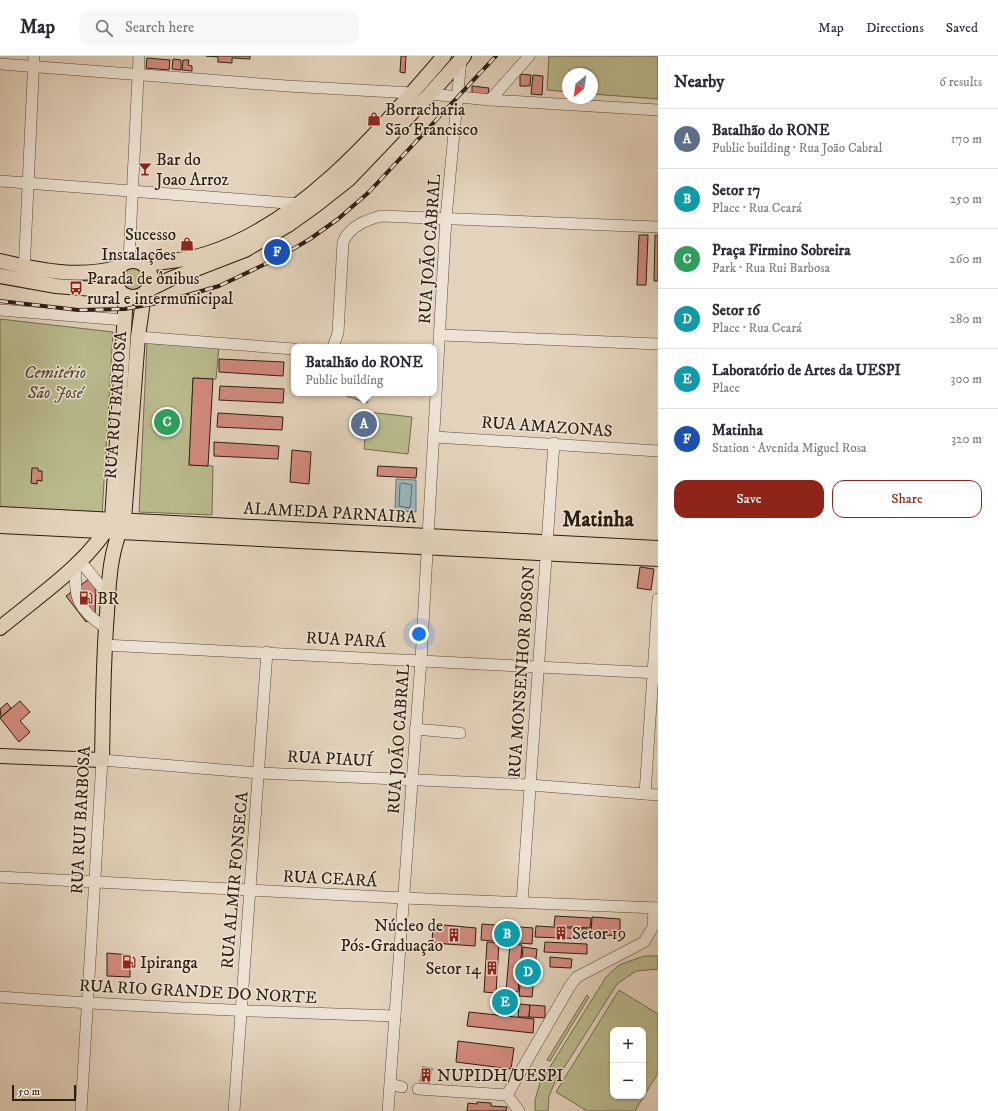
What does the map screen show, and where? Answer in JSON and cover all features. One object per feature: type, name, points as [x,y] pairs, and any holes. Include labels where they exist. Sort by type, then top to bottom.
[{"type":"main road","points":[[0,261],[24,267],[86,274],[104,272],[124,264],[137,262],[143,264],[164,262],[209,253],[250,235],[300,204],[327,183],[412,93],[444,56]]},
{"type":"main road","points":[[0,276],[24,281],[138,297],[170,279],[245,250],[288,225],[349,179],[462,58]]},
{"type":"main road","points":[[123,294],[114,280],[124,264]]},
{"type":"main road","points":[[143,264],[150,274],[150,285],[146,292]]},
{"type":"main road","name":"RUA RUI BARBOSA","points":[[102,760],[104,645],[110,567],[126,402],[146,292]]},
{"type":"main road","name":"RUA RUI BARBOSA","points":[[123,294],[126,402]]},
{"type":"main road","name":"ALAMEDA PARNAIBA","points":[[0,514],[115,526]]},
{"type":"main road","name":"ALAMEDA PARNAIBA","points":[[0,526],[115,526],[428,541],[547,548],[658,559]]},
{"type":"main road","points":[[0,628],[81,561],[115,526]]},
{"type":"main road","name":"ALAMEDA PARNAIBA","points":[[547,548],[658,548]]},
{"type":"main road","points":[[81,561],[101,558],[110,567]]},
{"type":"main road","name":"RUA PIAUÍ","points":[[0,756],[102,760]]},
{"type":"street","points":[[124,264],[131,191],[139,56]]},
{"type":"street","points":[[490,100],[529,56]]},
{"type":"street","name":"RUA JOÃO CABRAL","points":[[388,1111],[411,780],[421,660],[435,437],[446,218],[462,58]]},
{"type":"street","points":[[24,281],[34,61]]},
{"type":"street","points":[[0,64],[34,61],[138,74],[294,87],[412,93]]},
{"type":"street","points":[[430,94],[458,98],[658,110]]},
{"type":"street","points":[[0,181],[300,204]]},
{"type":"street","points":[[334,344],[338,333],[342,248],[345,238],[350,231],[370,219],[381,216],[658,227]]},
{"type":"street","points":[[0,310],[124,320]]},
{"type":"street","points":[[440,335],[658,344]]},
{"type":"street","points":[[138,337],[291,349]]},
{"type":"street","name":"RUA AMAZONAS","points":[[435,437],[554,443],[658,451]]},
{"type":"street","name":"RUA MONSENHOR BOSON","points":[[522,903],[554,443]]},
{"type":"street","points":[[81,561],[108,595]]},
{"type":"street","points":[[81,561],[74,586],[78,600],[91,619],[106,628]]},
{"type":"street","points":[[645,794],[656,673],[658,598]]},
{"type":"street","name":"RUA PARÁ","points":[[104,645],[268,652],[656,673]]},
{"type":"street","name":"RUA ALMIR FONSECA","points":[[234,1111],[240,1012],[260,773],[268,652]]},
{"type":"street","points":[[416,729],[460,733]]},
{"type":"street","name":"RUA PIAUÍ","points":[[102,760],[260,773],[530,785],[658,795]]},
{"type":"street","name":"RUA RUI BARBOSA","points":[[82,1111],[86,1004],[96,882],[102,760]]},
{"type":"street","name":"RUA CEARÁ","points":[[0,877],[250,891],[656,908]]},
{"type":"street","points":[[507,1095],[570,986],[577,977],[644,942],[653,927],[656,908]]},
{"type":"street","name":"RUA RIO GRANDE DO NORTE","points":[[0,996],[86,1004],[240,1012],[395,1016]]},
{"type":"street","points":[[390,1084],[402,1087]]},
{"type":"street","points":[[418,1089],[507,1095],[519,1111]]},
{"type":"green space","points":[[549,56],[658,56],[658,99],[598,94],[598,68],[562,68],[562,91],[547,90]]},
{"type":"green space","points":[[133,265],[143,269],[147,279],[143,289],[133,293],[123,289],[119,279],[123,269]]},
{"type":"green space","name":"Cemitério São José","points":[[0,319],[113,332],[102,515],[0,510]]},
{"type":"green space","points":[[147,342],[219,346],[216,379],[193,378],[189,465],[213,466],[212,515],[139,512]]},
{"type":"green space","points":[[346,396],[370,396],[367,403]]},
{"type":"green space","points":[[368,412],[412,417],[408,454],[364,449]]},
{"type":"green space","points":[[644,956],[658,956],[658,969],[636,971],[617,984],[555,1082],[549,1096],[548,1111],[535,1111],[535,1100],[540,1083],[606,977],[619,965]]},
{"type":"green space","points":[[619,990],[658,1014],[658,1073],[646,1093],[646,1027],[610,1027],[610,1099],[642,1099],[635,1111],[587,1111],[556,1092]]},
{"type":"green space","points":[[587,995],[589,997],[550,1061],[547,1060]]},
{"type":"water","points":[[396,479],[416,480],[416,512],[395,511]]},
{"type":"building","points":[[206,56],[250,56],[250,59],[232,58],[232,63],[218,62],[218,57]]},
{"type":"building","points":[[401,56],[406,56],[405,73],[400,72]]},
{"type":"building","points":[[147,58],[170,60],[169,70],[146,68]]},
{"type":"building","points":[[173,59],[181,60],[181,70],[172,69]]},
{"type":"building","points":[[183,60],[189,60],[188,65],[192,66],[192,71],[182,70]]},
{"type":"building","points":[[520,74],[531,75],[530,86],[520,86]]},
{"type":"building","points":[[533,75],[543,76],[542,95],[531,94]]},
{"type":"building","points":[[472,86],[489,88],[488,95],[472,93]]},
{"type":"building","points":[[639,235],[648,235],[646,285],[637,285]]},
{"type":"building","points":[[655,235],[658,235],[658,281],[654,281]]},
{"type":"building","points":[[219,359],[284,362],[283,376],[219,372]]},
{"type":"building","points":[[193,378],[213,379],[208,466],[189,465]]},
{"type":"building","points":[[220,386],[284,389],[283,403],[219,400]]},
{"type":"building","points":[[218,413],[283,417],[282,430],[217,427]]},
{"type":"building","points":[[214,442],[279,446],[278,459],[214,456]]},
{"type":"building","points":[[292,450],[311,452],[309,484],[290,482]]},
{"type":"building","points":[[378,466],[417,468],[416,478],[377,476]]},
{"type":"building","points":[[32,468],[38,468],[38,471],[42,471],[42,481],[37,480],[37,484],[31,483]]},
{"type":"building","points":[[640,567],[654,569],[651,590],[637,588]]},
{"type":"building","points":[[89,579],[96,588],[95,616],[86,622],[66,596]]},
{"type":"building","points":[[20,701],[30,712],[20,721],[30,732],[19,742],[0,718]]},
{"type":"building","points":[[7,703],[11,708],[1,717],[0,709]]},
{"type":"building","points":[[555,916],[591,918],[590,928],[554,926]]},
{"type":"building","points":[[592,917],[620,919],[620,936],[591,934]]},
{"type":"building","name":"Núcleo de Pós-Graduação","points":[[433,924],[476,928],[475,946],[432,943]]},
{"type":"building","points":[[482,924],[533,928],[532,944],[481,940]]},
{"type":"building","name":"Setor 19","points":[[536,926],[587,929],[587,939],[535,937]]},
{"type":"building","name":"Setor 14","points":[[487,942],[499,943],[496,993],[484,992]]},
{"type":"building","points":[[545,942],[587,944],[587,954],[544,952]]},
{"type":"building","points":[[510,944],[522,945],[518,992],[506,991]]},
{"type":"building","points":[[523,947],[537,949],[532,997],[519,996]]},
{"type":"building","points":[[107,953],[130,955],[130,977],[107,976]]},
{"type":"building","points":[[550,957],[572,959],[571,968],[550,967]]},
{"type":"building","points":[[494,994],[517,996],[516,1010],[493,1008]]},
{"type":"building","points":[[519,1004],[530,1005],[529,1017],[518,1017]]},
{"type":"building","points":[[530,1005],[545,1006],[545,1018],[529,1017]]},
{"type":"building","points":[[469,1012],[534,1019],[533,1033],[467,1026]]},
{"type":"building","points":[[458,1041],[514,1048],[511,1069],[456,1062]]},
{"type":"building","name":"NUPIDH/UESPI","points":[[422,1067],[432,1068],[430,1083],[420,1082]]},
{"type":"building","points":[[477,1102],[491,1103],[491,1106],[507,1107],[506,1111],[467,1111],[468,1103],[477,1104]]},
{"type":"railway","points":[[0,301],[78,310],[125,309],[163,302],[219,286],[278,258],[310,239],[338,219],[368,193],[496,56]]},
{"type":"place","name":"Borracharia São Francisco","points":[[374,119]]},
{"type":"place","name":"Bar do Joao Arroz","points":[[145,169]]},
{"type":"place","name":"Sucesso Instalações","points":[[187,244]]},
{"type":"place","name":"Matinha","points":[[277,252]]},
{"type":"place","name":"Parada de ônibus rural e intermunicipal","points":[[76,288]]},
{"type":"place","name":"Praça Firmino Sobreira","points":[[167,422]]},
{"type":"place","name":"Batalhão do RONE","points":[[364,424]]},
{"type":"place","name":"BR","points":[[86,598]]},
{"type":"place","name":"Setor 19","points":[[561,933]]},
{"type":"place","name":"Setor 17","points":[[507,934]]},
{"type":"place","name":"Núcleo de Pós-Graduação","points":[[454,935]]},
{"type":"place","name":"Ipiranga","points":[[129,962]]},
{"type":"place","name":"Setor 14","points":[[492,968]]},
{"type":"place","name":"Setor 16","points":[[528,972]]},
{"type":"place","name":"Laboratório de Artes da UESPI","points":[[505,1002]]},
{"type":"place","name":"NUPIDH/UESPI","points":[[426,1075]]},
{"type":"district","name":"Matinha","points":[[598,519]]}]
